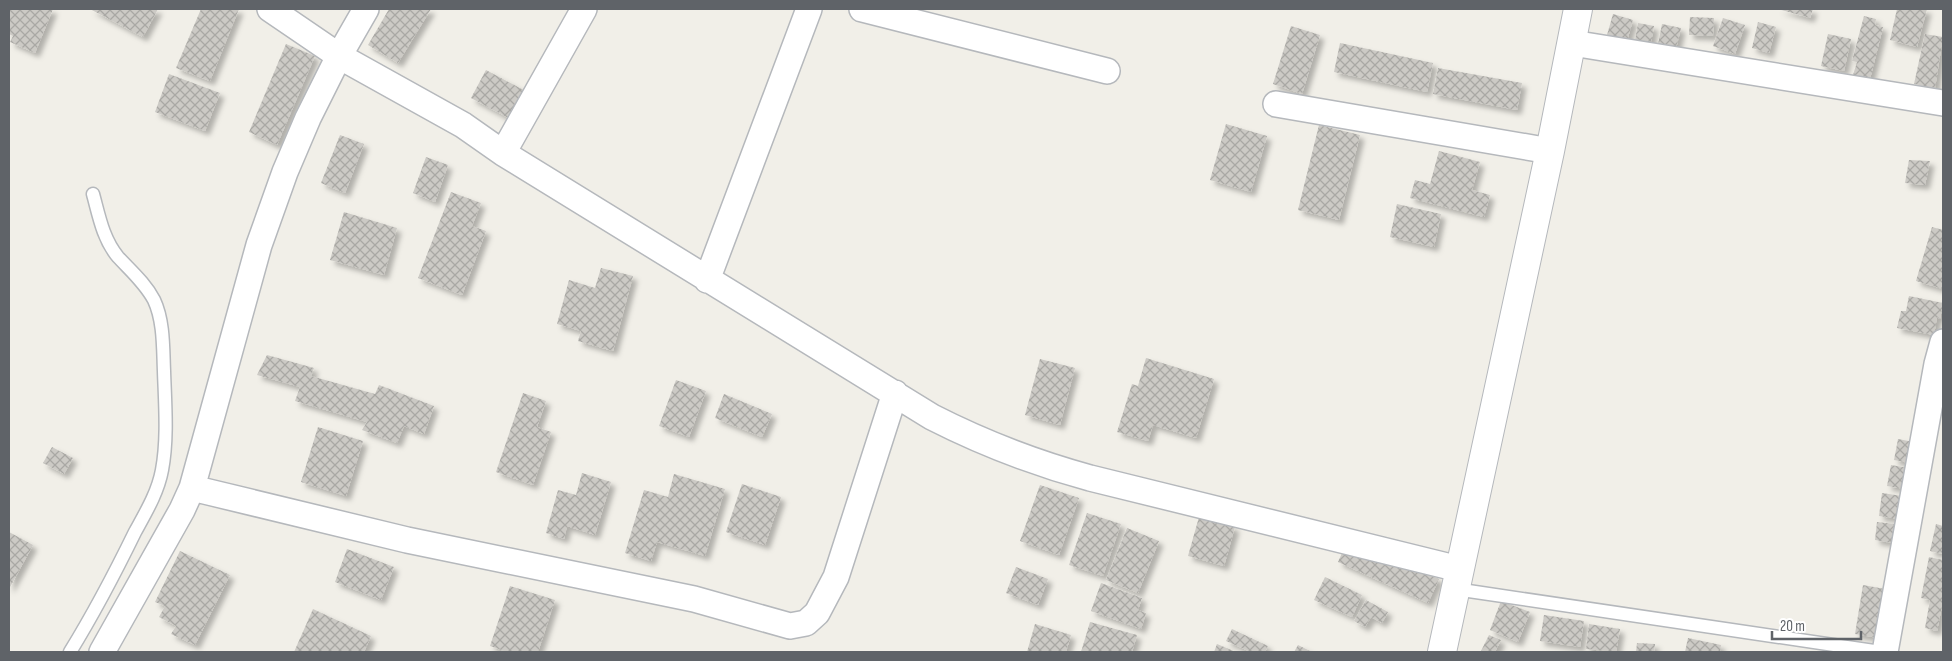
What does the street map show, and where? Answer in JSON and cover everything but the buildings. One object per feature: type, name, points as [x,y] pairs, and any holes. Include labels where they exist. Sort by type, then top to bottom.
[{"type":"street","points":[[270,9],[339,56],[463,125],[503,153],[708,280],[932,417],[970,436],[1054,468],[1457,579]]},
{"type":"street","points":[[102,652],[182,510],[192,488],[259,245],[285,172],[308,118],[339,56],[366,9]]},
{"type":"street","points":[[503,153],[584,9]]},
{"type":"street","points":[[708,280],[809,9]]},
{"type":"street","points":[[862,9],[1107,71]]},
{"type":"street","points":[[1442,652],[1550,151],[1578,9]]},
{"type":"street","points":[[1572,43],[1943,103]]},
{"type":"street","points":[[1276,104],[1550,151]]},
{"type":"street","points":[[1878,652],[1943,342]]},
{"type":"street","points":[[192,488],[408,540],[642,587],[694,599],[790,626],[799,625],[806,623],[817,613],[836,577],[895,394]]},
{"type":"lane","points":[[70,652],[101,601],[156,492],[162,470],[165,440],[162,336],[157,310],[154,300],[140,278],[118,256],[106,240],[92,194]]},
{"type":"lane","points":[[1457,579],[1878,652]]}]
